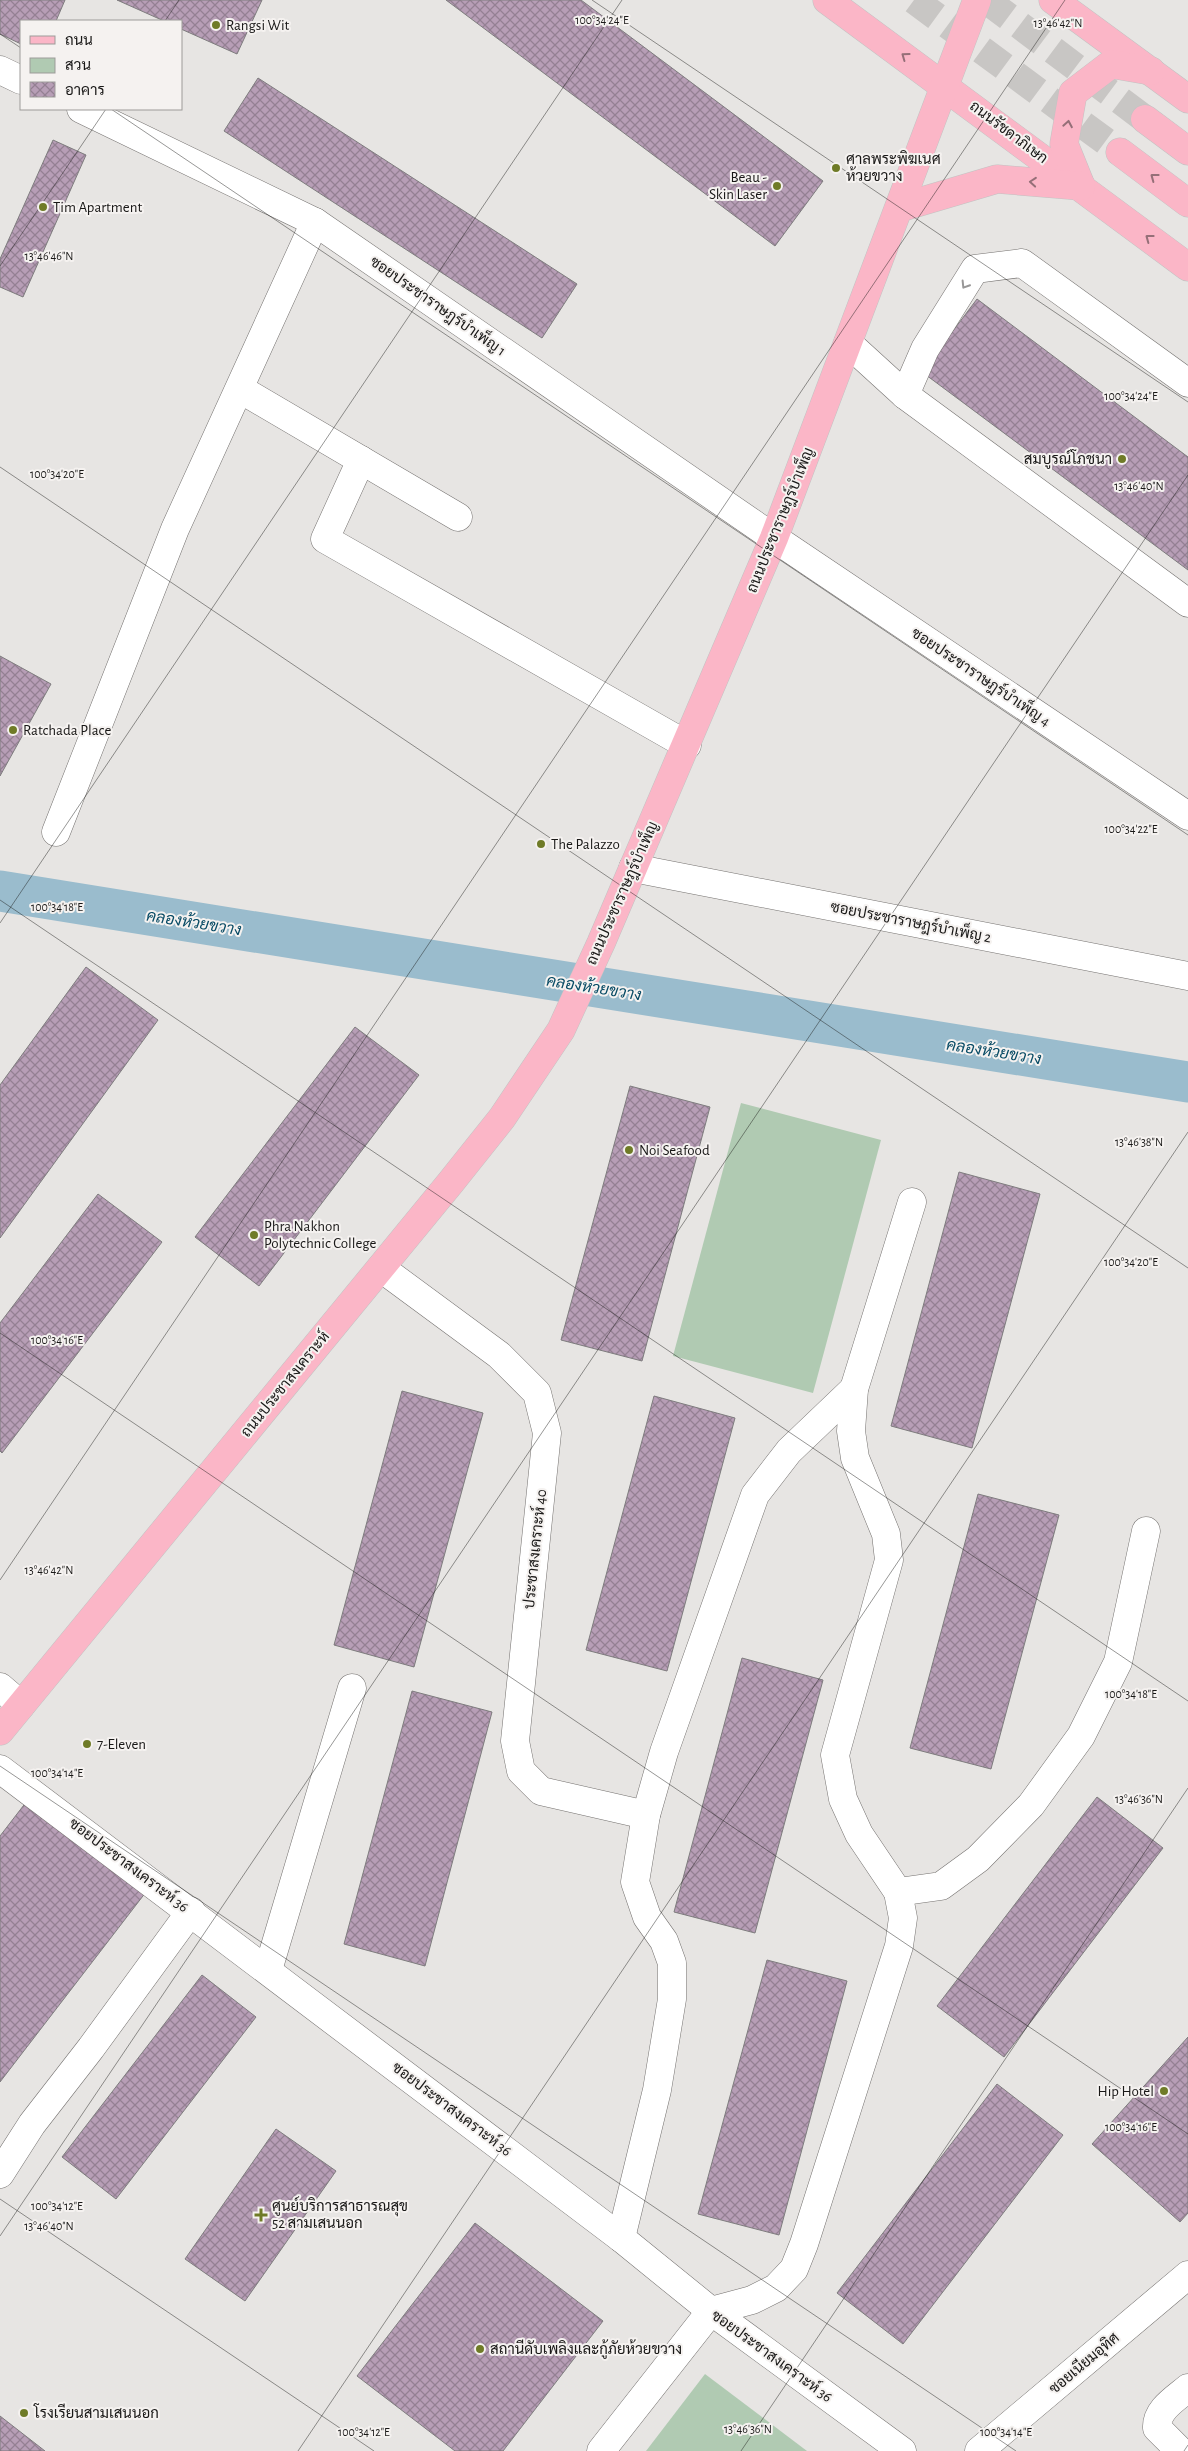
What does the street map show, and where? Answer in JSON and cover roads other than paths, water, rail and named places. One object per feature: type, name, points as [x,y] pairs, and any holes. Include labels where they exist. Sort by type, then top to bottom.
[{"type":"main road","name":"ถนนรัชดาภิเษก","points":[[827,0],[944,84],[1188,267]]},
{"type":"main road","name":"ถนนประชาราษฎร์บำเพ็ญ","points":[[561,1030],[687,745],[774,538],[977,0]]},
{"type":"main road","points":[[1053,0],[1188,99]]},
{"type":"main road","points":[[899,208],[997,179],[1081,186],[1064,144],[1073,93],[1111,64],[1151,71]]},
{"type":"main road","points":[[1145,119],[1188,151]]},
{"type":"main road","points":[[1120,152],[1188,202]]},
{"type":"main road","name":"ถนนประชาสงเคราะห์","points":[[0,1731],[502,1118],[561,1030]]},
{"type":"street","points":[[0,70],[20,80]]},
{"type":"street","name":"ซอยประชาราษฎร์บำเพ็ญ 1","points":[[83,110],[315,222],[774,538]]},
{"type":"street","points":[[56,832],[175,529],[315,222]]},
{"type":"street","points":[[905,395],[925,349],[975,269],[1022,263],[1188,383]]},
{"type":"street","points":[[848,343],[905,395],[1188,603]]},
{"type":"street","points":[[240,389],[458,517]]},
{"type":"street","points":[[361,460],[325,540],[687,745]]},
{"type":"street","name":"ซอยประชาราษฎร์บำเพ็ญ 4","points":[[774,538],[1188,816]]},
{"type":"street","name":"ซอยประชาราษฎร์บำเพ็ญ 2","points":[[633,868],[1188,976]]},
{"type":"street","points":[[601,2451],[711,2311],[752,2300],[776,2288],[794,2269],[804,2244],[899,1946],[903,1918],[898,1892],[859,1834],[843,1799],[835,1755],[889,1560],[886,1534],[855,1458],[851,1431],[854,1389],[912,1202]]},
{"type":"street","name":"ประชาสงเคราะห์ 40","points":[[380,1268],[500,1355],[537,1393],[547,1433],[515,1742],[521,1771],[541,1791],[646,1815]]},
{"type":"street","points":[[621,2238],[657,2090],[672,1999],[672,1962],[664,1941],[646,1917],[635,1882],[646,1815],[664,1752],[755,1495],[789,1451],[854,1389]]},
{"type":"street","points":[[898,1892],[941,1886],[978,1859],[1031,1805],[1081,1736],[1118,1662],[1146,1531]]},
{"type":"street","points":[[0,1687],[21,1705]]},
{"type":"street","points":[[268,1970],[352,1688]]},
{"type":"street","name":"ซอยประชาสงเคราะห์ 36","points":[[0,1769],[621,2238],[711,2311],[902,2451]]},
{"type":"street","points":[[0,2174],[32,2124],[92,2048],[190,1911]]},
{"type":"street","name":"ซอยเนียมอุทิศ","points":[[979,2451],[1188,2275]]},
{"type":"street","points":[[1180,2451],[1157,2428],[1157,2419],[1162,2411],[1188,2388]]},
{"type":"waterway","name":"คลองห้วยขวาง","points":[[0,891],[1188,1082]]},
{"type":"tunnel","points":[[914,0],[1120,152]]},
{"type":"tunnel","points":[[986,0],[1145,119]]},
{"type":"place","name":"Rangsi Wit","points":[[216,25]]},
{"type":"place","name":"ศาลพระพิฆเนศ ห้วยขวาง","points":[[836,168]]},
{"type":"place","name":"Beau - Skin Laser","points":[[777,186]]},
{"type":"place","name":"Tim Apartment","points":[[43,207]]},
{"type":"place","name":"สมบูรณ์โภชนา","points":[[1122,459]]},
{"type":"place","name":"Ratchada Place","points":[[13,730]]},
{"type":"place","name":"The Palazzo","points":[[541,844]]},
{"type":"place","name":"Noi Seafood","points":[[629,1150]]},
{"type":"place","name":"Phra Nakhon Polytechnic College","points":[[254,1235]]},
{"type":"place","name":"7-Eleven","points":[[87,1744]]},
{"type":"place","name":"Hip Hotel","points":[[1164,2091]]},
{"type":"place","name":"ศูนย์บริการสาธารณสุข 52 สามเสนนอก","points":[[261,2215]]},
{"type":"place","name":"สถานีดับเพลิงและกู้ภัยห้วยขวาง","points":[[480,2349]]},
{"type":"place","name":"โรงเรียนสามเสนนอก","points":[[24,2413]]}]
